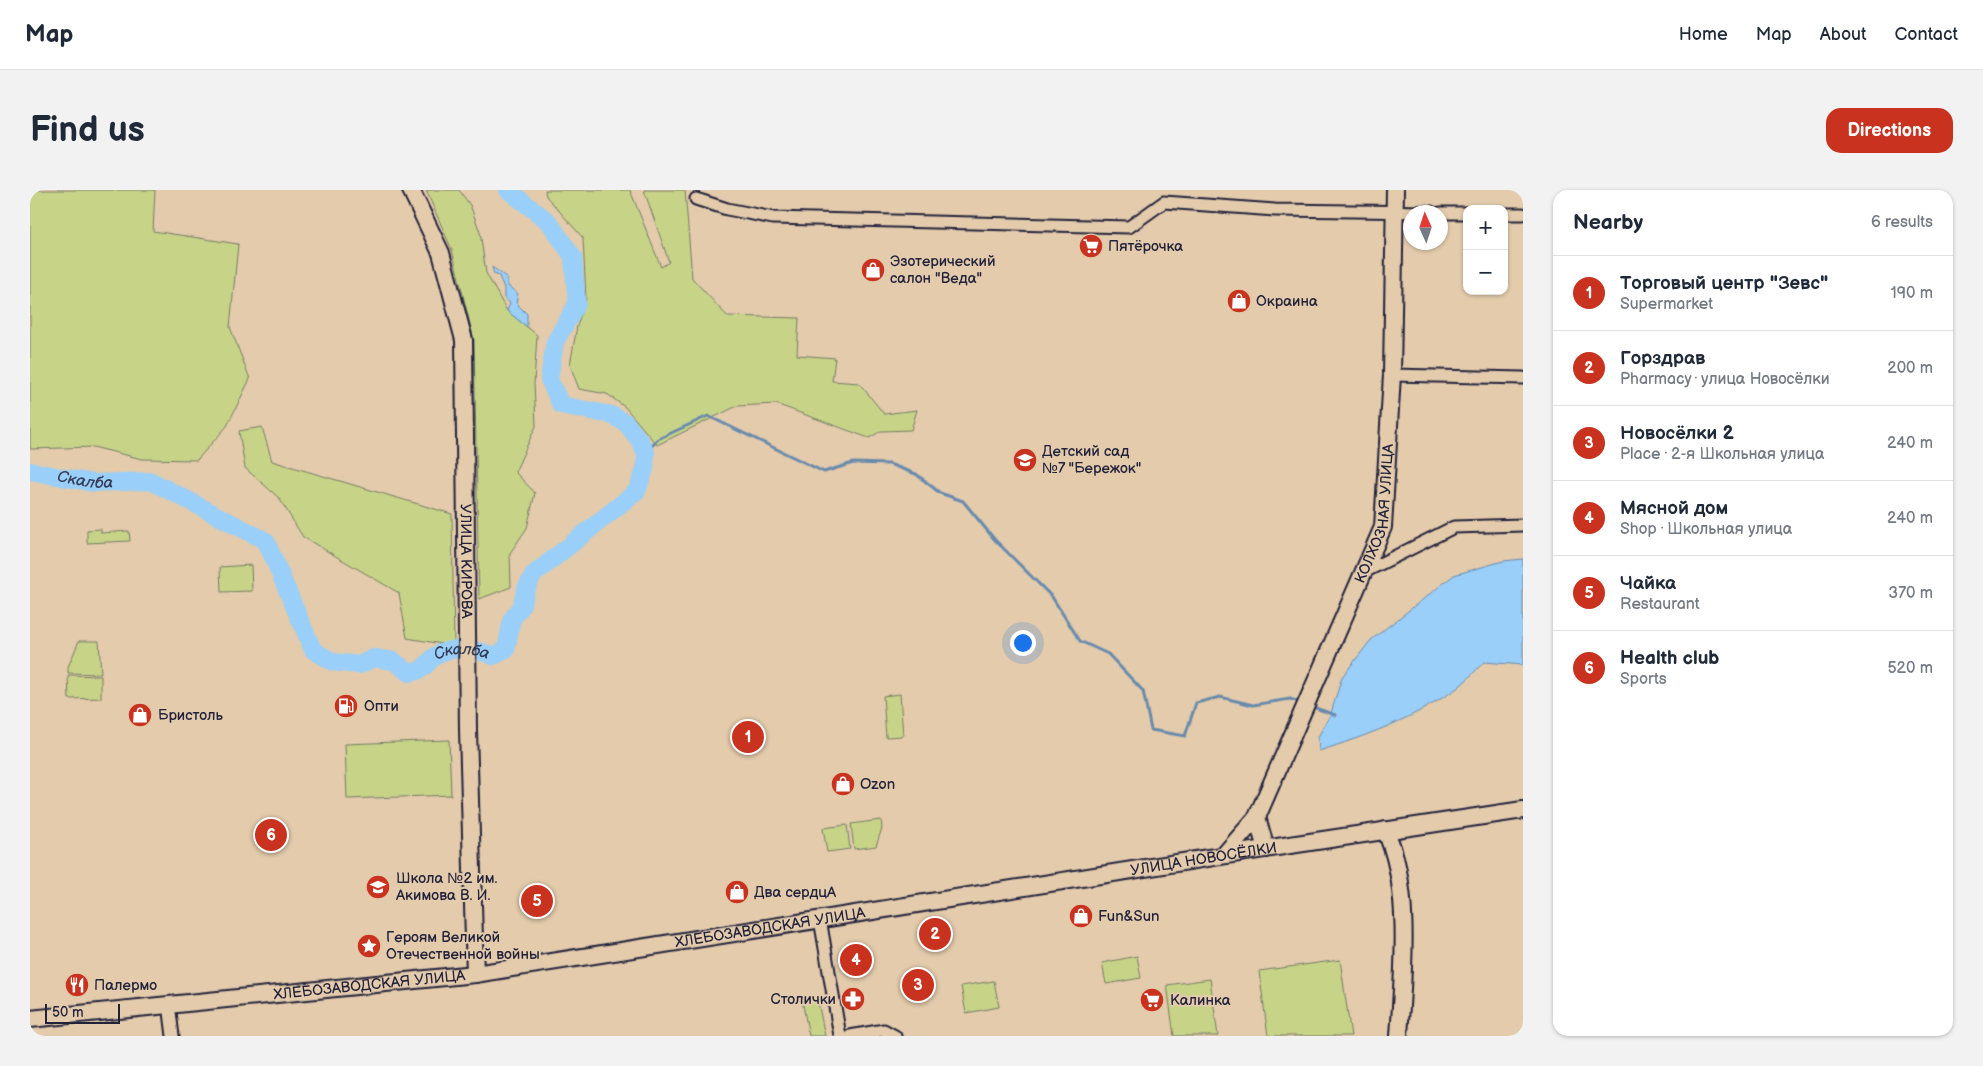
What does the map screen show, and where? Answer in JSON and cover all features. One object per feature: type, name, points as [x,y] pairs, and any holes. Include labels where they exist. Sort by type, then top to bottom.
[{"type":"street","name":"УЛИЦА КИРОВА","points":[[410,190],[441,253],[464,340],[468,697],[475,974]]},
{"type":"street","name":"КОЛХОЗНАЯ УЛИЦА","points":[[1224,855],[1257,817],[1383,527],[1392,375],[1396,190]]},
{"type":"street","points":[[696,199],[727,209],[773,218],[1070,226],[1129,227],[1164,202],[1275,210],[1403,212]]},
{"type":"street","points":[[1448,213],[1463,213]]},
{"type":"street","points":[[1508,214],[1523,214]]},
{"type":"street","points":[[1392,375],[1523,378]]},
{"type":"street","points":[[1362,573],[1454,527],[1523,525]]},
{"type":"street","name":"УЛИЦА НОВОСЁЛКИ","points":[[885,909],[1266,848],[1523,810]]},
{"type":"street","points":[[1257,817],[1266,848]]},
{"type":"street","points":[[1385,830],[1392,843],[1398,868],[1403,925],[1399,1036]]},
{"type":"street","name":"ХЛЕБОЗАВОДСКАЯ УЛИЦА","points":[[30,1018],[475,974],[885,909]]},
{"type":"street","points":[[820,919],[840,1036]]},
{"type":"street","points":[[170,1004],[173,1036]]},
{"type":"street","points":[[850,1036],[884,1030],[895,1036]]},
{"type":"green space","points":[[30,190],[155,190],[153,231],[238,244],[230,327],[250,379],[227,426],[197,460],[142,459],[93,447],[30,449]]},
{"type":"green space","points":[[426,190],[459,190],[470,205],[480,232],[486,273],[507,311],[537,335],[534,383],[536,426],[515,472],[535,493],[527,528],[510,553],[511,587],[479,599],[474,340],[452,250]]},
{"type":"green space","points":[[545,190],[630,190],[661,267],[669,262],[644,190],[685,190],[692,278],[727,316],[799,318],[797,355],[835,358],[832,381],[859,383],[884,414],[917,410],[911,430],[881,431],[869,438],[776,404],[737,406],[657,445],[625,407],[607,394],[579,389],[570,365],[577,326],[586,299],[583,238],[546,196]]},
{"type":"green space","points":[[262,427],[272,461],[452,514],[454,646],[407,638],[399,593],[303,537],[279,498],[245,468],[239,431]]},
{"type":"green space","points":[[101,529],[101,533],[129,531],[130,541],[87,543],[87,530]]},
{"type":"green space","points":[[251,565],[252,591],[221,592],[220,567]]},
{"type":"green space","points":[[79,641],[99,641],[101,674],[68,673],[68,667]]},
{"type":"green space","points":[[68,675],[101,676],[101,698],[69,699]]},
{"type":"green space","points":[[900,694],[903,736],[886,737],[883,696]]},
{"type":"green space","points":[[449,740],[451,795],[347,799],[345,744]]},
{"type":"green space","points":[[881,820],[882,828],[876,846],[854,849],[851,824]]},
{"type":"green space","points":[[847,825],[850,849],[827,852],[823,828]]},
{"type":"green space","points":[[1137,956],[1141,978],[1106,984],[1102,963]]},
{"type":"green space","points":[[1340,960],[1351,1036],[1268,1036],[1259,971]]},
{"type":"green space","points":[[1210,979],[1218,1036],[1174,1036],[1167,985]]},
{"type":"green space","points":[[994,981],[999,1007],[966,1013],[961,986]]},
{"type":"green space","points":[[817,997],[825,1036],[809,1036],[802,1000]]},
{"type":"water","points":[[492,267],[506,277],[508,286],[518,294],[516,303],[527,314],[527,327],[507,311],[510,303],[504,298],[504,288],[499,276],[494,274]]},
{"type":"water","points":[[1523,559],[1523,665],[1484,662],[1457,688],[1421,710],[1371,733],[1319,751],[1318,737],[1331,713],[1342,677],[1371,640],[1454,575],[1503,561]]},
{"type":"waterway","name":"Скалба","points":[[30,471],[93,483],[151,481],[266,541],[313,650],[333,662],[359,665],[374,658],[394,661],[409,673],[422,668],[435,656],[448,650],[472,650],[493,656],[506,650],[512,619],[521,607],[526,589],[533,575],[637,491],[645,469],[646,453],[640,441],[626,423],[611,415],[561,405],[549,379],[555,342],[577,304],[573,257],[549,222],[508,190]]},
{"type":"waterway","points":[[646,453],[658,439],[708,416],[824,472],[853,463],[889,464],[916,474],[940,493],[963,501],[995,540],[1052,597],[1080,641],[1108,654],[1143,691],[1151,730],[1185,736],[1196,703],[1220,697],[1253,705],[1290,699],[1302,703]]},
{"type":"waterway","points":[[1310,706],[1335,715]]},
{"type":"place","name":"Пятёрочка","points":[[1091,246]]},
{"type":"place","name":"Эзотерический салон \"Веда\"","points":[[873,270]]},
{"type":"place","name":"Окраина","points":[[1239,301]]},
{"type":"place","name":"Детский сад №7 \"Бережок\"","points":[[1025,460]]},
{"type":"place","name":"Опти","points":[[346,706]]},
{"type":"place","name":"Бристоль","points":[[140,715]]},
{"type":"place","name":"Торговый центр \"Зевс\"","points":[[748,737]]},
{"type":"place","name":"Ozon","points":[[843,784]]},
{"type":"place","name":"Health club","points":[[271,835]]},
{"type":"place","name":"Школа №2 им. Акимова В. И.","points":[[378,887]]},
{"type":"place","name":"Два сердцА","points":[[737,892]]},
{"type":"place","name":"Чайка","points":[[537,901]]},
{"type":"place","name":"Fun&Sun","points":[[1081,916]]},
{"type":"place","name":"Горздрав","points":[[935,934]]},
{"type":"place","name":"Героям Великой Отечественной войны","points":[[369,946]]},
{"type":"place","name":"Мясной дом","points":[[856,960]]},
{"type":"place","name":"Палермо","points":[[77,985]]},
{"type":"place","name":"Новосёлки 2","points":[[918,985]]},
{"type":"place","name":"Столички","points":[[853,999]]},
{"type":"place","name":"Калинка","points":[[1152,1000]]}]
